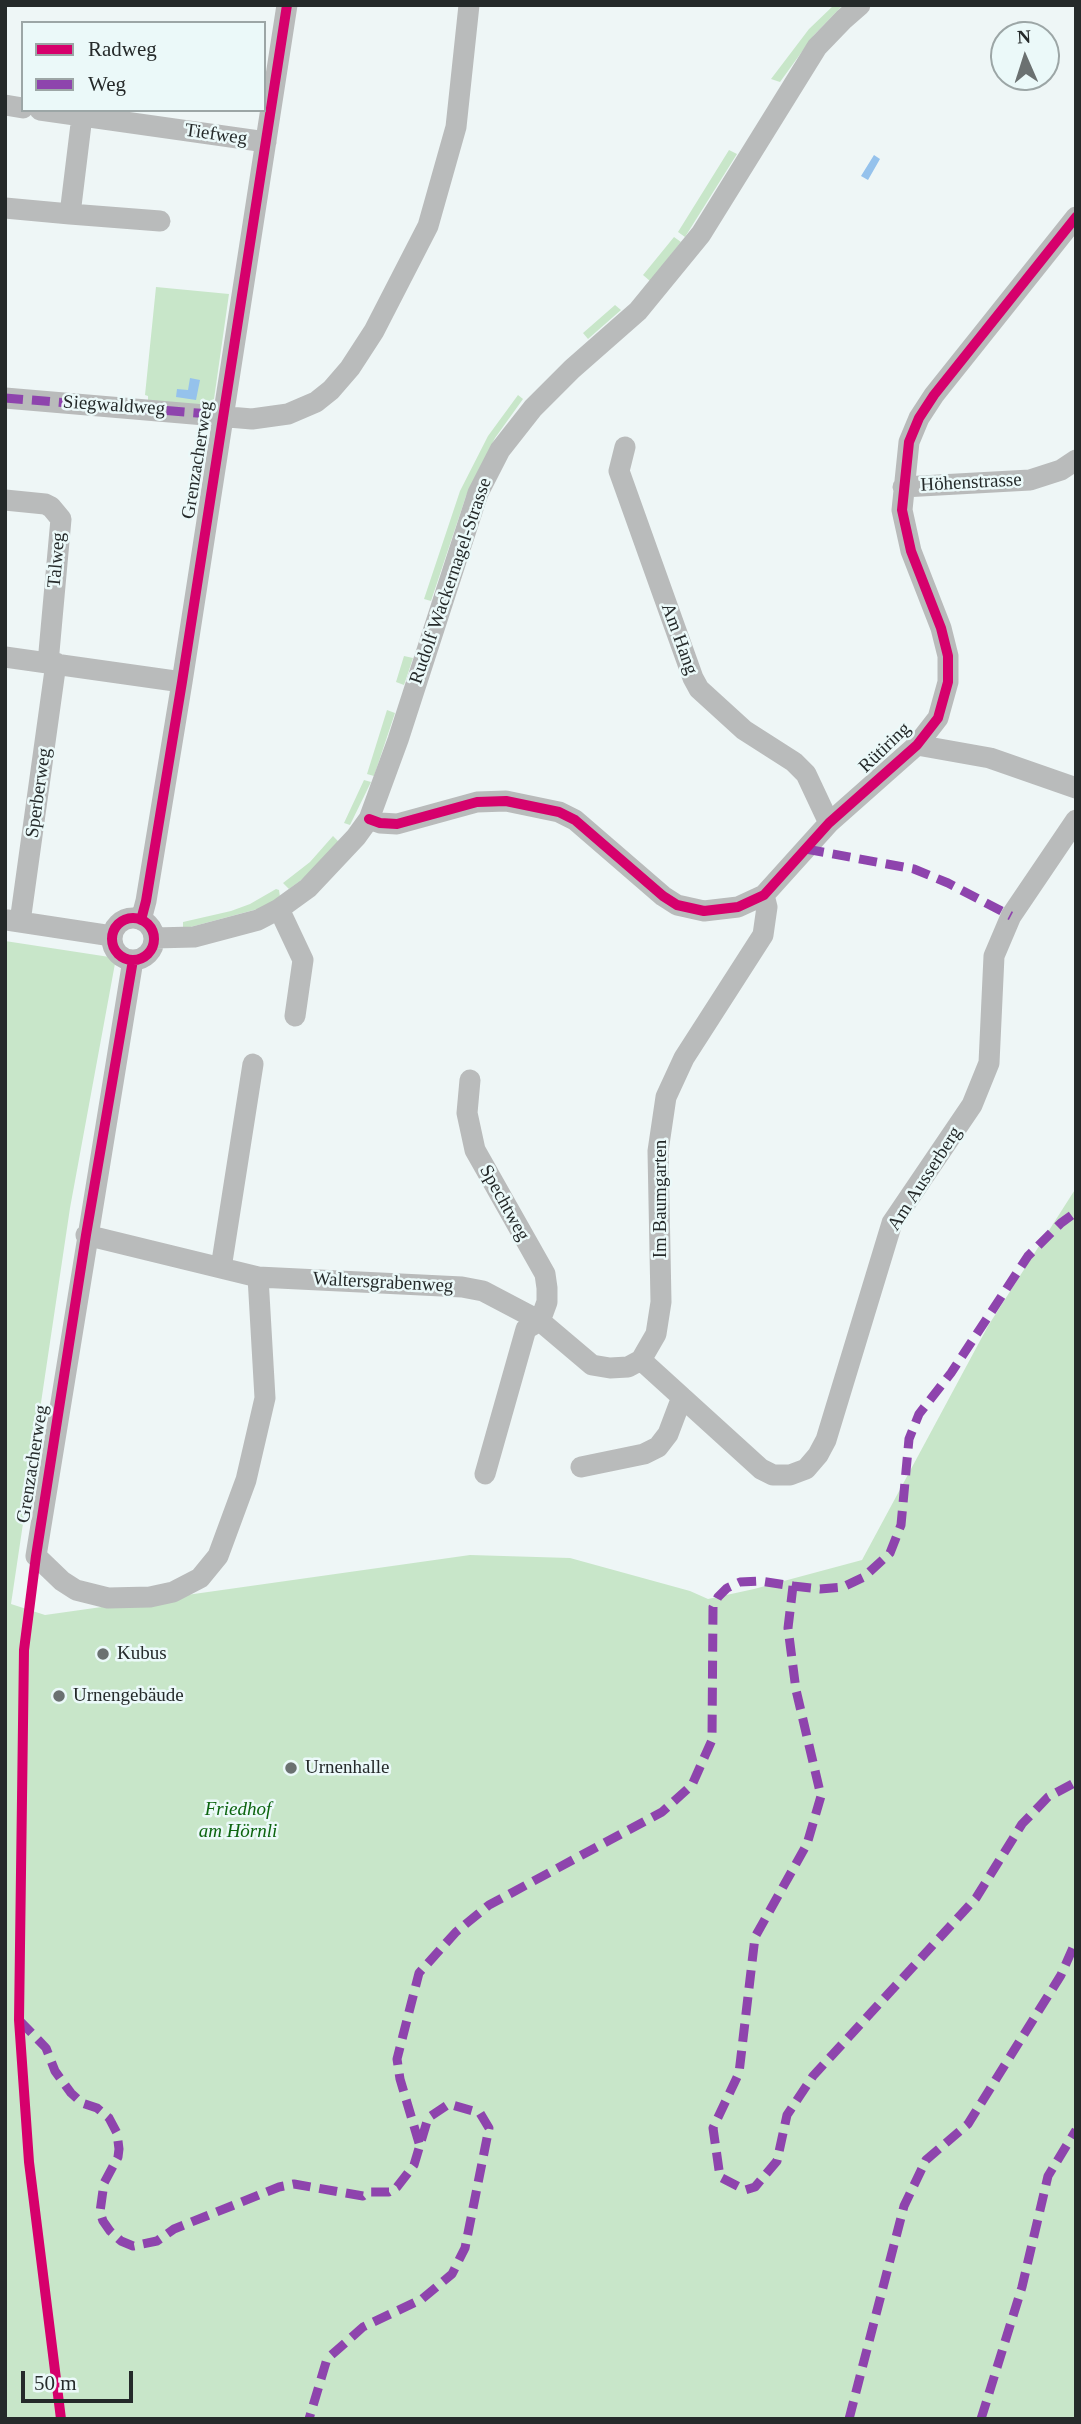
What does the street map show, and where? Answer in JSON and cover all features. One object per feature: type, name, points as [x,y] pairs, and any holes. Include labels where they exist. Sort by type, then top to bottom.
[{"type":"street","name":"Grenzacherweg","points":[[141,920],[182,682],[288,5]]},
{"type":"street","name":"Siegwaldweg","points":[[5,398],[252,419],[288,414],[316,402],[331,390],[350,368],[374,331],[428,226],[456,127],[469,5]]},
{"type":"street","name":"Rudolf Wackernagel-Strasse","points":[[153,938],[194,937],[258,920],[308,888],[356,838],[369,819],[398,740],[478,493],[500,450],[533,408],[572,369],[638,311],[701,234],[817,47],[860,5]]},
{"type":"street","name":"Tiefweg","points":[[54,112],[266,142]]},
{"type":"street","points":[[70,214],[82,116]]},
{"type":"street","points":[[5,208],[160,221]]},
{"type":"street","name":"Rütiring","points":[[369,819],[397,824],[477,802],[506,801],[559,811],[575,820],[677,905],[704,911],[738,907],[764,895],[830,823],[917,744],[938,718],[948,682],[948,656],[942,628],[911,551],[902,510],[909,442],[919,418],[934,395],[1076,216]]},
{"type":"street","name":"Am Hang","points":[[625,447],[619,471],[693,678],[699,689],[744,730],[794,762],[806,774],[830,823]]},
{"type":"street","name":"Höhenstrasse","points":[[903,487],[1030,480],[1061,470],[1076,460]]},
{"type":"street","name":"Talweg","points":[[5,500],[45,504],[61,519],[52,663]]},
{"type":"street","points":[[5,657],[182,682]]},
{"type":"street","name":"Sperberweg","points":[[13,921],[52,663]]},
{"type":"street","points":[[917,744],[990,758],[1076,788]]},
{"type":"street","name":"Am Ausserberg","points":[[641,1360],[761,1469],[774,1475],[790,1475],[806,1469],[818,1455],[826,1440],[892,1223],[972,1105],[989,1063],[994,956],[1011,916],[1076,820]]},
{"type":"street","name":"Im Baumgarten","points":[[641,1360],[656,1334],[661,1302],[658,1151],[666,1097],[684,1058],[763,935],[767,907],[764,895]]},
{"type":"street","points":[[279,909],[303,960],[295,1016]]},
{"type":"street","points":[[135,918],[141,920],[150,927],[153,945],[145,956],[132,960],[115,950],[112,936],[122,921],[135,918]]},
{"type":"street","points":[[13,921],[112,936]]},
{"type":"street","name":"Grenzacherweg","points":[[132,960],[36,1556],[62,1581],[76,1590],[108,1598],[150,1597],[173,1592],[200,1578],[218,1556],[246,1480],[265,1398],[258,1277]]},
{"type":"street","points":[[220,1269],[253,1064]]},
{"type":"street","name":"Spechtweg","points":[[470,1080],[467,1113],[475,1150],[545,1274],[547,1302],[540,1321]]},
{"type":"street","name":"Waltersgrabenweg","points":[[86,1235],[258,1277],[462,1287],[483,1291],[540,1321],[592,1365],[628,1367],[641,1360]]},
{"type":"street","points":[[485,1474],[526,1329],[540,1321]]},
{"type":"street","points":[[581,1467],[644,1454],[658,1447],[668,1434],[682,1396]]},
{"type":"green space","points":[[834,5],[843,5],[814,35],[780,82],[771,79],[809,29]]},
{"type":"green space","points":[[729,150],[737,154],[685,237],[678,232]]},
{"type":"green space","points":[[674,237],[681,242],[650,281],[643,275]]},
{"type":"green space","points":[[156,287],[229,294],[214,399],[196,410],[148,406],[148,396],[145,395]]},
{"type":"green space","points":[[615,305],[621,310],[588,339],[583,333]]},
{"type":"green space","points":[[518,395],[523,399],[495,438],[466,496],[431,601],[424,599],[460,491],[488,436]]},
{"type":"green space","points":[[404,656],[413,658],[404,685],[396,682]]},
{"type":"green space","points":[[387,710],[395,713],[374,776],[367,774]]},
{"type":"green space","points":[[364,780],[371,782],[350,825],[344,823]]},
{"type":"green space","points":[[333,836],[339,842],[304,878],[289,889],[283,883],[310,862]]},
{"type":"green space","points":[[276,889],[279,890],[280,897],[269,906],[183,929],[183,922],[231,911]]},
{"type":"green space","name":"Friedhof am Hörnli","points":[[5,941],[116,958],[70,1208],[11,1604],[45,1615],[470,1555],[570,1558],[690,1591],[708,1599],[862,1560],[988,1326],[1076,1188],[1076,2419],[5,2419]]},
{"type":"water","points":[[874,155],[880,159],[868,180],[861,176]]},
{"type":"water","points":[[190,378],[200,380],[196,400],[176,397],[177,389],[188,390]]},
{"type":"marked path","points":[[5,398],[223,415]]},
{"type":"marked path","points":[[806,849],[914,869],[948,883],[1011,916]]},
{"type":"marked path","points":[[793,1586],[820,1589],[843,1587],[864,1577],[890,1553],[901,1525],[909,1439],[919,1414],[951,1373],[1028,1256],[1076,1212]]},
{"type":"marked path","points":[[419,2143],[400,2079],[397,2059],[419,1973],[456,1932],[489,1905],[662,1812],[692,1785],[712,1740],[713,1607],[727,1588],[740,1582],[760,1581],[793,1586],[788,1628],[796,1690],[821,1796],[807,1844],[755,1937],[739,2073],[713,2128],[720,2177],[745,2190],[755,2187],[777,2161],[787,2115],[813,2076],[976,1898],[1022,1824],[1048,1797],[1076,1782]]},
{"type":"marked path","points":[[849,2419],[904,2206],[926,2160],[968,2124],[1061,1975],[1076,1941]]},
{"type":"marked path","points":[[19,2020],[46,2048],[55,2071],[71,2093],[82,2103],[97,2108],[109,2118],[117,2133],[118,2157],[104,2183],[100,2212],[110,2231],[121,2241],[133,2246],[157,2241],[174,2229],[279,2187],[294,2184],[363,2196],[368,2192],[389,2192],[397,2187],[414,2165],[428,2118],[449,2104],[480,2113],[489,2128],[465,2248],[452,2274],[422,2299],[363,2327],[327,2359],[309,2419]]},
{"type":"marked path","points":[[981,2419],[1022,2287],[1048,2176],[1076,2130]]},
{"type":"cycle path","points":[[141,920],[182,682],[287,5]]},
{"type":"cycle path","points":[[369,819],[397,824],[477,802],[506,801],[559,812],[575,820],[677,905],[704,911],[738,907],[764,895],[829,823],[917,745],[938,718],[948,682],[948,656],[941,628],[911,551],[902,510],[909,442],[919,418],[934,395],[1076,217]]},
{"type":"cycle path","points":[[133,918],[148,924],[154,939],[148,954],[133,960],[118,954],[112,939],[118,924],[133,918]]},
{"type":"cycle path","points":[[61,2419],[29,2162],[19,2020],[24,1650],[86,1235],[133,960]]},
{"type":"place","name":"Kubus","points":[[103,1654]]},
{"type":"place","name":"Urnengebäude","points":[[59,1696]]},
{"type":"place","name":"Urnenhalle","points":[[291,1768]]}]
